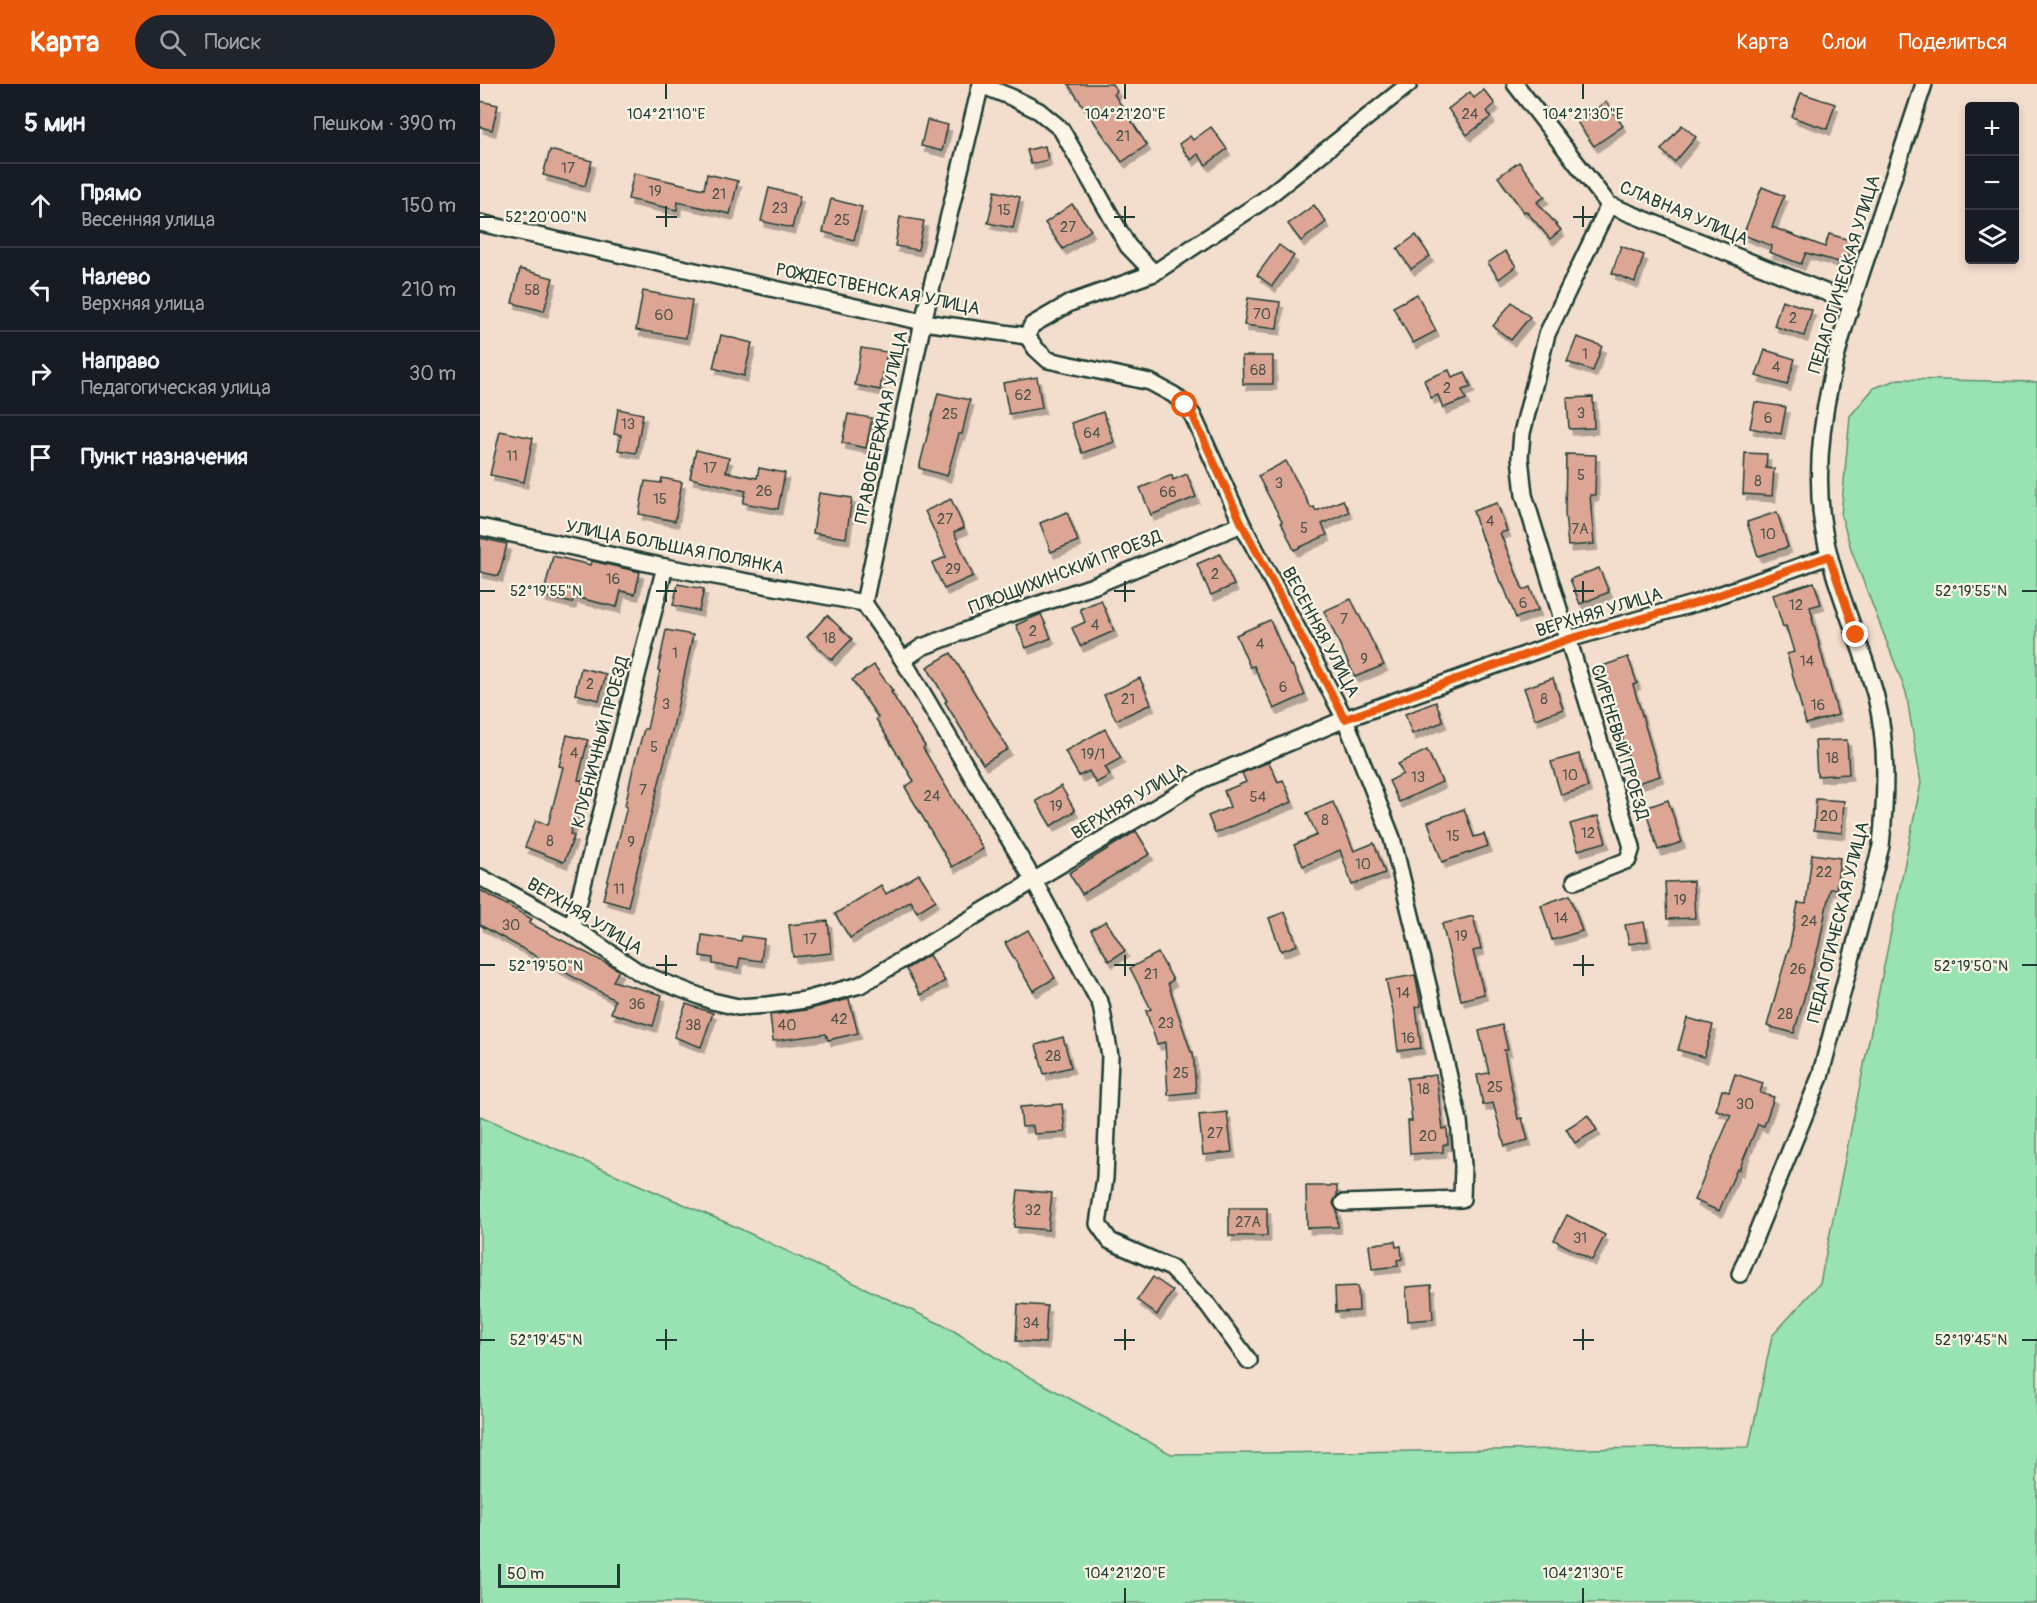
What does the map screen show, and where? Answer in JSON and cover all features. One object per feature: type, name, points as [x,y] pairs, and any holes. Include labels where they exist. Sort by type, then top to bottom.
[{"type":"street","points":[[1027,336],[1032,325],[1070,303],[1154,273],[1261,202],[1409,84]]},
{"type":"street","name":"СЛАВНАЯ УЛИЦА","points":[[1515,84],[1609,205],[1852,303]]},
{"type":"street","name":"ПЕДАГОГИЧЕСКАЯ УЛИЦА","points":[[1740,1274],[1820,1077],[1881,846],[1886,762],[1876,698],[1829,556],[1818,488],[1820,447],[1833,367],[1924,84]]},
{"type":"street","points":[[981,85],[1039,111],[1061,129],[1128,246],[1154,273]]},
{"type":"street","name":"ПРАВОБЕРЕЖНАЯ УЛИЦА","points":[[864,603],[923,322],[981,85]]},
{"type":"street","name":"СИРЕНЕВЫЙ ПРОЕЗД","points":[[1575,881],[1628,860],[1632,847],[1524,495],[1520,458],[1522,433],[1547,334],[1609,205]]},
{"type":"street","name":"РОЖДЕСТВЕНСКАЯ УЛИЦА","points":[[480,223],[923,322],[1027,336]]},
{"type":"street","name":"ВЕСЕННЯЯ УЛИЦА","points":[[1027,336],[1048,360],[1150,382],[1174,395],[1193,416],[1242,524],[1345,719],[1392,838],[1430,989],[1459,1121],[1463,1166],[1462,1199],[1343,1203]]},
{"type":"street","name":"ПЛЮЩИХИНСКИЙ ПРОЕЗД","points":[[903,660],[922,647],[1093,586],[1242,524]]},
{"type":"street","name":"УЛИЦА БОЛЬШАЯ ПОЛЯНКА","points":[[480,527],[665,567],[864,603]]},
{"type":"street","name":"ВЕРХНЯЯ УЛИЦА","points":[[480,877],[572,927],[640,972],[686,992],[738,1007],[805,1000],[860,985],[1186,788],[1345,719],[1569,639],[1696,603],[1829,556]]},
{"type":"street","name":"КЛУБНИЧНЫЙ ПРОЕЗД","points":[[572,927],[665,567]]},
{"type":"street","points":[[864,603],[903,660],[1034,881],[1101,1005],[1110,1056],[1105,1178],[1098,1224],[1110,1241],[1171,1268],[1208,1305],[1249,1361]]},
{"type":"green space","points":[[1899,379],[2037,382],[2037,1603],[480,1603],[480,1116],[734,1226],[951,1329],[1001,1361],[1171,1454],[1749,1447],[1772,1336],[1820,1283],[1921,783],[1906,692],[1852,552],[1841,515],[1850,416],[1874,388]]},
{"type":"building","points":[[1068,84],[1112,84],[1117,91],[1114,94],[1147,145],[1122,162]]},
{"type":"building","points":[[1484,90],[1495,104],[1487,111],[1491,117],[1467,135],[1448,109],[1470,92],[1474,98]]},
{"type":"building","points":[[1801,93],[1835,104],[1827,129],[1792,117]]},
{"type":"building","points":[[480,101],[498,105],[492,130],[480,127]]},
{"type":"building","points":[[1606,102],[1623,126],[1594,146],[1577,122]]},
{"type":"building","points":[[927,120],[948,125],[942,151],[921,146]]},
{"type":"building","points":[[1682,125],[1696,137],[1675,162],[1661,150]]},
{"type":"building","points":[[1211,127],[1227,149],[1206,165],[1198,154],[1191,160],[1179,144],[1190,136],[1193,140]]},
{"type":"building","points":[[1045,146],[1048,160],[1031,164],[1027,150]]},
{"type":"building","points":[[550,150],[592,161],[585,186],[543,175]]},
{"type":"building","points":[[1519,162],[1545,197],[1537,202],[1561,230],[1550,239],[1526,211],[1524,212],[1498,177]]},
{"type":"building","points":[[634,173],[704,189],[707,174],[738,181],[730,214],[678,202],[677,210],[628,199]]},
{"type":"building","points":[[1762,187],[1784,196],[1772,227],[1825,247],[1829,234],[1853,241],[1846,264],[1806,253],[1801,264],[1769,252],[1772,246],[1743,235]]},
{"type":"building","points":[[769,188],[800,196],[792,228],[761,221]]},
{"type":"building","points":[[995,191],[1020,197],[1013,228],[988,223]]},
{"type":"building","points":[[831,199],[862,207],[854,240],[823,232]]},
{"type":"building","points":[[1072,204],[1091,230],[1063,249],[1045,223]]},
{"type":"building","points":[[1314,205],[1326,222],[1301,241],[1288,224]]},
{"type":"building","points":[[900,217],[924,221],[918,250],[895,246]]},
{"type":"building","points":[[1416,235],[1430,256],[1411,269],[1397,249]]},
{"type":"building","points":[[1279,245],[1294,256],[1272,286],[1257,275]]},
{"type":"building","points":[[1621,246],[1644,255],[1635,282],[1612,273]]},
{"type":"building","points":[[1505,251],[1516,266],[1499,279],[1488,263]]},
{"type":"building","points":[[520,269],[553,278],[544,311],[512,303]]},
{"type":"building","points":[[643,291],[692,300],[686,338],[636,330]]},
{"type":"building","points":[[1417,294],[1436,331],[1413,343],[1393,307]]},
{"type":"building","points":[[1248,298],[1280,302],[1277,329],[1244,325]]},
{"type":"building","points":[[1782,300],[1812,310],[1804,336],[1774,326]]},
{"type":"building","points":[[1512,302],[1530,317],[1511,340],[1493,326]]},
{"type":"building","points":[[721,335],[752,343],[744,376],[713,368]]},
{"type":"building","points":[[1577,337],[1602,346],[1593,371],[1567,362]]},
{"type":"building","points":[[861,348],[887,352],[880,390],[855,385]]},
{"type":"building","points":[[1765,350],[1795,359],[1787,385],[1756,376]]},
{"type":"building","points":[[1242,356],[1273,356],[1273,384],[1243,384]]},
{"type":"building","points":[[1449,370],[1452,377],[1465,372],[1471,387],[1462,390],[1466,399],[1443,408],[1438,395],[1431,398],[1424,380]]},
{"type":"building","points":[[1037,377],[1042,408],[1009,414],[1003,383]]},
{"type":"building","points":[[938,393],[970,400],[962,434],[959,434],[947,476],[919,468]]},
{"type":"building","points":[[1593,397],[1594,428],[1569,429],[1567,398]]},
{"type":"building","points":[[1755,402],[1786,407],[1781,434],[1750,428]]},
{"type":"building","points":[[618,409],[643,414],[636,453],[618,450],[621,435],[614,434]]},
{"type":"building","points":[[1103,412],[1114,442],[1082,453],[1071,423]]},
{"type":"building","points":[[848,414],[872,418],[866,448],[842,443]]},
{"type":"building","points":[[500,431],[533,438],[524,482],[490,475]]},
{"type":"building","points":[[696,450],[729,458],[726,472],[757,478],[759,468],[785,473],[778,509],[743,503],[746,491],[690,478]]},
{"type":"building","points":[[1745,453],[1767,454],[1766,468],[1774,469],[1772,496],[1743,494]]},
{"type":"building","points":[[1566,454],[1596,455],[1595,495],[1590,495],[1594,544],[1568,546],[1565,513]]},
{"type":"building","points":[[1286,461],[1311,508],[1314,507],[1316,511],[1343,500],[1349,512],[1322,524],[1327,535],[1294,550],[1282,521],[1258,476]]},
{"type":"building","points":[[1187,474],[1196,497],[1151,515],[1140,488],[1172,475],[1173,480]]},
{"type":"building","points":[[662,478],[682,482],[675,521],[639,514],[645,481],[661,483]]},
{"type":"building","points":[[819,493],[852,498],[846,538],[813,533]]},
{"type":"building","points":[[951,499],[964,528],[954,532],[973,576],[944,589],[932,563],[946,557],[925,511]]},
{"type":"building","points":[[1497,503],[1507,531],[1500,533],[1523,590],[1530,587],[1538,610],[1516,618],[1482,539],[1473,511]]},
{"type":"building","points":[[1067,512],[1078,541],[1051,552],[1040,523]]},
{"type":"building","points":[[1777,512],[1788,547],[1758,556],[1747,522]]},
{"type":"building","points":[[480,538],[507,544],[499,576],[480,572]]},
{"type":"building","points":[[1220,554],[1234,585],[1211,595],[1197,564]]},
{"type":"building","points":[[553,556],[591,565],[592,561],[640,572],[635,594],[621,591],[617,607],[574,597],[572,603],[543,596]]},
{"type":"building","points":[[1599,568],[1609,592],[1580,604],[1570,579]]},
{"type":"building","points":[[1814,582],[1821,604],[1810,607],[1838,715],[1806,724],[1787,654],[1794,652],[1773,595]]},
{"type":"building","points":[[678,584],[704,589],[699,611],[673,605]]},
{"type":"building","points":[[1351,599],[1384,665],[1355,677],[1324,611]]},
{"type":"building","points":[[1101,600],[1114,631],[1080,646],[1072,628],[1085,622],[1080,609]]},
{"type":"building","points":[[1041,614],[1051,638],[1026,648],[1016,625]]},
{"type":"building","points":[[827,615],[852,639],[832,660],[807,637]]},
{"type":"building","points":[[1270,620],[1305,695],[1274,709],[1254,666],[1250,667],[1236,635]]},
{"type":"building","points":[[666,630],[693,635],[674,723],[628,906],[603,899],[627,807],[625,806],[633,768],[644,729],[647,729],[660,671],[658,670]]},
{"type":"building","points":[[951,653],[1008,749],[983,764],[945,702],[947,701],[927,667]]},
{"type":"building","points":[[1628,657],[1637,683],[1633,685],[1660,776],[1634,784],[1626,756],[1628,755],[1597,668]]},
{"type":"building","points":[[874,665],[893,691],[891,692],[925,746],[923,748],[983,849],[952,867],[905,787],[914,781],[876,719],[878,717],[852,680]]},
{"type":"building","points":[[581,668],[606,674],[599,700],[575,694]]},
{"type":"building","points":[[1140,678],[1151,704],[1116,720],[1104,695]]},
{"type":"building","points":[[1553,678],[1563,709],[1535,719],[1524,688]]},
{"type":"building","points":[[1436,702],[1443,722],[1412,734],[1405,714]]},
{"type":"building","points":[[1105,729],[1121,758],[1105,767],[1110,775],[1096,783],[1089,771],[1079,776],[1065,751]]},
{"type":"building","points":[[567,735],[588,740],[578,780],[583,781],[570,834],[574,836],[564,862],[525,847],[536,820],[548,825],[563,767],[559,766]]},
{"type":"building","points":[[1847,740],[1849,774],[1817,776],[1815,741]]},
{"type":"building","points":[[1427,750],[1442,782],[1399,802],[1389,781],[1403,774],[1398,764]]},
{"type":"building","points":[[1579,754],[1588,787],[1561,795],[1551,762]]},
{"type":"building","points":[[1269,762],[1278,782],[1283,780],[1292,802],[1215,833],[1208,816],[1230,807],[1224,791],[1246,782],[1242,773]]},
{"type":"building","points":[[1061,786],[1075,811],[1051,826],[1036,801]]},
{"type":"building","points":[[1816,799],[1844,801],[1842,833],[1814,830]]},
{"type":"building","points":[[1668,800],[1682,842],[1658,850],[1645,808]]},
{"type":"building","points":[[1333,802],[1354,851],[1374,843],[1385,873],[1352,885],[1340,850],[1303,866],[1294,845],[1317,835],[1307,813]]},
{"type":"building","points":[[1464,809],[1474,837],[1484,834],[1488,846],[1442,862],[1428,822]]},
{"type":"building","points":[[1598,816],[1606,842],[1578,850],[1570,824]]},
{"type":"building","points":[[1136,831],[1150,854],[1082,894],[1069,873]]},
{"type":"building","points":[[1812,854],[1840,858],[1836,889],[1830,889],[1819,945],[1794,1033],[1767,1026],[1789,950],[1798,903],[1806,904]]},
{"type":"building","points":[[919,874],[936,900],[917,912],[910,900],[850,938],[835,914],[881,885],[886,894]]},
{"type":"building","points":[[1693,881],[1695,918],[1667,919],[1665,882]]},
{"type":"building","points":[[480,890],[532,919],[529,923],[619,970],[613,981],[662,995],[653,1026],[611,1013],[615,1000],[480,925]]},
{"type":"building","points":[[1570,895],[1582,931],[1552,940],[1541,905]]},
{"type":"building","points":[[1285,912],[1297,945],[1281,951],[1269,918]]},
{"type":"building","points":[[1473,916],[1481,949],[1473,951],[1484,994],[1461,1000],[1442,924]]},
{"type":"building","points":[[828,921],[831,953],[793,957],[789,925]]},
{"type":"building","points":[[1106,921],[1125,951],[1109,961],[1091,930]]},
{"type":"building","points":[[1644,922],[1648,941],[1629,944],[1625,925]]},
{"type":"building","points":[[1028,930],[1055,978],[1033,991],[1005,943]]},
{"type":"building","points":[[702,935],[741,941],[742,936],[764,939],[761,961],[740,958],[738,968],[713,964],[713,958],[700,956]]},
{"type":"building","points":[[1158,953],[1173,980],[1168,983],[1191,1052],[1193,1052],[1196,1092],[1168,1095],[1165,1042],[1157,1044],[1146,1011],[1151,1009],[1130,968]]},
{"type":"building","points":[[929,955],[945,981],[921,995],[906,969]]},
{"type":"building","points":[[1415,975],[1421,1006],[1416,1007],[1421,1048],[1398,1051],[1386,980]]},
{"type":"building","points":[[849,999],[858,1033],[828,1040],[826,1034],[773,1041],[770,1015],[806,1010]]},
{"type":"building","points":[[686,1004],[713,1013],[701,1047],[674,1037]]},
{"type":"building","points":[[1687,1018],[1713,1025],[1704,1057],[1678,1050]]},
{"type":"building","points":[[1502,1025],[1508,1050],[1504,1050],[1518,1119],[1522,1118],[1528,1140],[1505,1146],[1493,1103],[1483,1105],[1477,1075],[1489,1073],[1479,1031]]},
{"type":"building","points":[[1063,1037],[1071,1067],[1044,1074],[1036,1045]]},
{"type":"building","points":[[1735,1074],[1763,1083],[1760,1093],[1774,1097],[1764,1126],[1758,1124],[1719,1211],[1694,1200],[1731,1115],[1716,1110],[1722,1090],[1729,1092]]},
{"type":"building","points":[[1436,1075],[1443,1129],[1447,1128],[1448,1144],[1443,1145],[1443,1152],[1410,1154],[1408,1121],[1412,1121],[1407,1078]]},
{"type":"building","points":[[1062,1104],[1065,1132],[1034,1134],[1033,1126],[1022,1127],[1020,1107]]},
{"type":"building","points":[[1227,1112],[1232,1152],[1203,1155],[1199,1115]]},
{"type":"building","points":[[1588,1115],[1597,1130],[1575,1143],[1566,1129]]},
{"type":"building","points":[[1306,1186],[1337,1186],[1337,1196],[1333,1203],[1337,1211],[1338,1227],[1307,1228]]},
{"type":"building","points":[[1018,1190],[1052,1193],[1048,1230],[1014,1227]]},
{"type":"building","points":[[1229,1208],[1267,1208],[1267,1236],[1229,1236]]},
{"type":"building","points":[[1567,1215],[1605,1235],[1592,1260],[1554,1240]]},
{"type":"building","points":[[1395,1241],[1396,1247],[1401,1246],[1402,1259],[1397,1260],[1398,1266],[1372,1269],[1369,1245]]},
{"type":"building","points":[[1153,1277],[1173,1291],[1157,1315],[1137,1300]]},
{"type":"building","points":[[1431,1285],[1433,1319],[1408,1321],[1406,1287]]},
{"type":"building","points":[[1358,1286],[1359,1311],[1336,1312],[1335,1287]]},
{"type":"building","points":[[1018,1304],[1047,1306],[1045,1343],[1016,1341]]},
{"type":"route","points":[[1185,405],[1193,416],[1242,524],[1345,719],[1569,639],[1696,603],[1829,556],[1856,635]]}]
